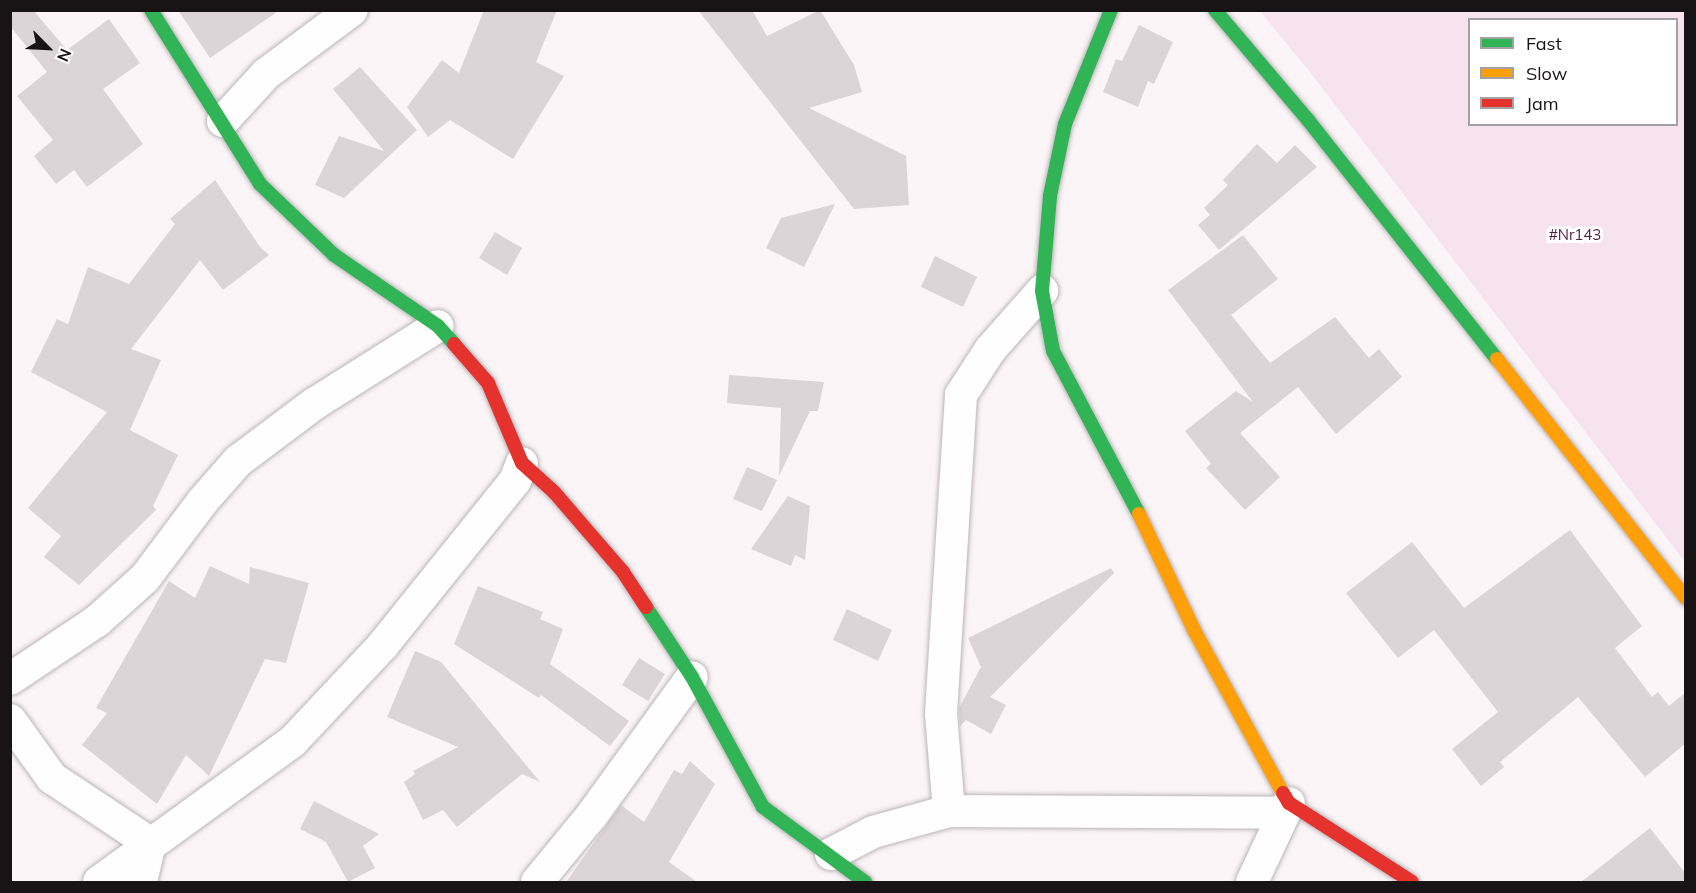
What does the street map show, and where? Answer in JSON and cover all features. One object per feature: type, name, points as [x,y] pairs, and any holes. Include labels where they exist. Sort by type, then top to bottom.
[{"type":"street","points":[[151,10],[223,121],[260,184],[297,223],[334,255],[438,326],[488,383],[522,464],[554,492],[623,572],[692,677],[764,807],[831,854],[865,882]]},
{"type":"street","points":[[223,121],[266,74],[352,10]]},
{"type":"street","points":[[1111,10],[1065,124],[1050,196],[1042,291],[1053,351],[1084,414],[1118,469],[1194,630],[1285,808]]},
{"type":"street","points":[[1215,10],[1308,120],[1686,598]]},
{"type":"street","points":[[949,811],[941,712],[962,395],[990,350],[1042,291]]},
{"type":"street","points":[[10,679],[97,621],[145,578],[202,502],[238,461],[314,404],[438,326]]},
{"type":"street","points":[[99,882],[293,741],[383,645],[515,481],[522,464]]},
{"type":"street","points":[[537,882],[592,815],[692,677]]},
{"type":"street","points":[[10,720],[52,778],[150,843]]},
{"type":"street","points":[[1252,882],[1285,808]]},
{"type":"street","points":[[831,854],[873,832],[949,811],[1285,808],[1412,882]]},
{"type":"street","points":[[141,882],[150,843]]},
{"type":"green space","name":"#Nr143","points":[[1260,11],[1685,11],[1685,562],[1313,76]]},
{"type":"building","points":[[10,10],[33,10],[67,50],[109,19],[140,63],[103,89],[143,144],[87,187],[74,170],[56,184],[34,156],[53,140],[17,96],[47,72],[10,26]]},
{"type":"building","points":[[178,10],[280,10],[210,58]]},
{"type":"building","points":[[484,10],[557,10],[536,62],[564,76],[513,159],[450,120],[428,137],[407,107],[442,60],[459,73]]},
{"type":"building","points":[[698,10],[752,10],[767,36],[820,10],[854,65],[862,92],[809,108],[906,156],[909,205],[854,209]]},
{"type":"building","points":[[1139,25],[1173,42],[1154,84],[1148,81],[1138,107],[1103,92],[1116,59],[1122,61]]},
{"type":"building","points":[[360,67],[417,130],[344,198],[315,185],[339,136],[384,151],[333,89]]},
{"type":"building","points":[[1257,144],[1277,163],[1295,145],[1317,167],[1219,250],[1198,225],[1210,215],[1204,208],[1228,185],[1223,180]]},
{"type":"building","points":[[215,180],[260,247],[269,255],[223,290],[200,260],[131,349],[161,360],[130,430],[178,455],[153,506],[156,510],[79,585],[44,557],[61,536],[28,508],[107,412],[31,372],[57,319],[68,324],[88,267],[129,284],[175,224],[170,219]]},
{"type":"building","points":[[835,204],[804,267],[766,248],[781,218]]},
{"type":"building","points":[[495,232],[522,248],[507,275],[479,258]]},
{"type":"building","points":[[1243,235],[1278,279],[1231,315],[1270,363],[1335,317],[1369,358],[1379,349],[1402,377],[1336,434],[1298,387],[1240,433],[1280,477],[1245,510],[1206,468],[1211,464],[1185,431],[1236,391],[1253,402],[1168,290]]},
{"type":"building","points":[[935,256],[977,277],[963,307],[921,287]]},
{"type":"building","points":[[729,375],[824,382],[818,411],[810,411],[779,476],[781,408],[727,403]]},
{"type":"building","points":[[747,467],[777,480],[762,511],[733,499]]},
{"type":"building","points":[[788,496],[810,506],[805,560],[795,555],[791,566],[751,549]]},
{"type":"building","points":[[1570,530],[1642,626],[1615,648],[1652,697],[1658,692],[1669,706],[1686,692],[1686,743],[1645,777],[1578,697],[1500,762],[1504,767],[1481,786],[1452,749],[1498,712],[1434,630],[1398,658],[1346,593],[1412,542],[1464,608]]},
{"type":"building","points":[[210,566],[249,584],[250,567],[309,583],[286,663],[265,659],[209,776],[186,755],[157,804],[82,745],[107,713],[96,708],[169,581],[195,598]]},
{"type":"building","points":[[1111,568],[1114,573],[990,697],[1006,705],[991,734],[966,720],[960,726],[959,708],[981,667],[968,638]]},
{"type":"building","points":[[478,586],[543,612],[540,619],[563,629],[550,664],[629,721],[610,746],[541,695],[539,698],[454,644]]},
{"type":"building","points":[[847,609],[892,630],[878,661],[833,640]]},
{"type":"building","points":[[415,651],[441,662],[540,782],[522,774],[457,827],[443,810],[423,820],[404,782],[415,774],[413,771],[458,747],[387,717]]},
{"type":"building","points":[[639,658],[665,674],[648,701],[622,685]]},
{"type":"building","points":[[690,761],[715,784],[669,862],[697,882],[566,882],[621,805],[644,822],[674,770],[682,774]]},
{"type":"building","points":[[314,801],[379,834],[363,846],[375,868],[348,882],[326,842],[300,829]]},
{"type":"building","points":[[1650,828],[1686,874],[1686,882],[1581,882]]},
{"type":"traffic: fast","points":[[151,10],[260,184],[334,255],[438,326],[454,344]]},
{"type":"traffic: fast","points":[[1111,10],[1065,124],[1050,196],[1042,291],[1053,351],[1139,514]]},
{"type":"traffic: fast","points":[[1215,10],[1308,120],[1497,359]]},
{"type":"traffic: fast","points":[[646,607],[692,677],[763,807],[865,882]]},
{"type":"traffic: slow","points":[[1497,359],[1686,598]]},
{"type":"traffic: slow","points":[[1139,514],[1194,630],[1283,793]]},
{"type":"traffic: jam","points":[[454,344],[488,383],[522,463],[554,492],[623,572],[646,607]]},
{"type":"traffic: jam","points":[[1283,793],[1289,803],[1412,882]]}]
